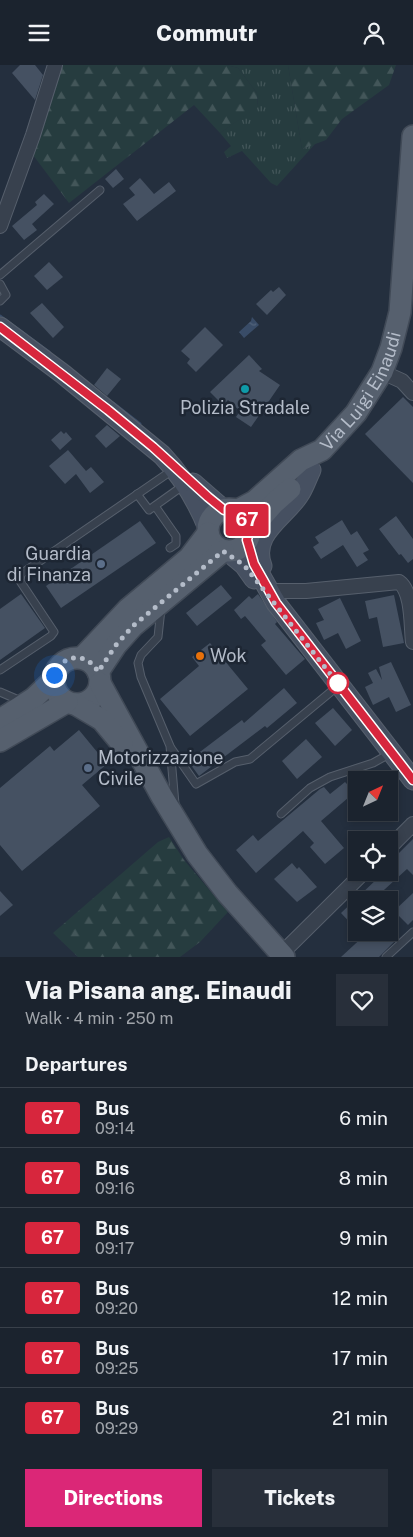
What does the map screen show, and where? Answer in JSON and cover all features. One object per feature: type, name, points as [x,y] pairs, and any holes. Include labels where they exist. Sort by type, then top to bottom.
[{"type":"main road","name":"Via Luigi Einaudi","points":[[249,535],[273,504],[311,470],[322,450],[356,413],[382,371],[391,348],[400,312],[413,136]]},
{"type":"main road","points":[[0,327],[108,410],[153,447],[174,468],[230,510],[246,517],[254,564],[277,603]]},
{"type":"main road","name":"Via Luigi Einaudi","points":[[230,510],[255,501],[301,460],[322,450]]},
{"type":"main road","points":[[174,468],[199,505],[215,545],[244,565],[277,603],[391,753],[411,774]]},
{"type":"main road","points":[[277,603],[260,562],[258,552],[260,543],[264,535],[299,495],[311,470]]},
{"type":"main road","points":[[82,658],[174,558],[191,545],[196,527],[196,518],[184,485]]},
{"type":"main road","points":[[174,558],[196,550],[216,514],[230,510]]},
{"type":"main road","points":[[0,741],[71,703],[89,701],[94,696],[99,677],[127,632],[225,551],[237,549],[249,535]]},
{"type":"main road","points":[[0,720],[26,703],[53,680],[56,670],[63,661],[73,657],[82,658],[92,663],[177,822],[221,886],[282,956]]},
{"type":"main road","points":[[53,680],[57,693],[102,721],[161,795]]},
{"type":"street","points":[[0,226],[33,135],[55,65]]},
{"type":"street","points":[[382,371],[402,381],[413,393]]},
{"type":"street","points":[[277,603],[306,591],[399,582],[405,586],[408,595],[413,642]]},
{"type":"street","points":[[277,603],[292,602],[306,591]]},
{"type":"street","points":[[398,838],[413,824]]},
{"type":"street","points":[[282,956],[355,881]]},
{"type":"lane","points":[[0,275],[100,190]]},
{"type":"lane","points":[[0,284],[6,295],[0,301]]},
{"type":"lane","points":[[0,671],[51,636],[54,631],[20,581],[21,574],[174,468]]},
{"type":"lane","points":[[137,494],[149,510],[184,485]]},
{"type":"lane","points":[[155,506],[178,541],[174,558]]},
{"type":"lane","points":[[161,602],[158,637],[141,655],[138,663],[170,746],[196,784],[235,762],[250,759],[339,685]]},
{"type":"lane","points":[[0,693],[26,703]]},
{"type":"lane","points":[[170,746],[177,822]]},
{"type":"lane","points":[[281,814],[310,788],[330,777],[373,763],[391,753]]},
{"type":"lane","points":[[386,957],[413,932]]},
{"type":"green space","points":[[61,65],[226,65],[238,68],[257,93],[258,107],[220,133],[194,105],[69,203],[33,155]]},
{"type":"green space","points":[[226,65],[288,65],[302,149],[315,144],[277,186],[271,183],[242,151],[227,158],[224,152],[231,146],[220,133],[258,106],[257,93],[238,68]]},
{"type":"green space","points":[[288,65],[396,65],[389,85],[342,119],[326,140],[302,149]]},
{"type":"green space","points":[[169,837],[184,860],[228,912],[200,942],[180,957],[78,957],[53,933],[158,842]]},
{"type":"water","points":[[252,317],[259,325],[244,338],[239,332],[251,321]]},
{"type":"building","points":[[20,65],[35,65],[43,75],[35,100],[12,73]]},
{"type":"building","points":[[116,169],[124,179],[113,188],[105,179]]},
{"type":"building","points":[[140,178],[154,194],[169,182],[176,191],[137,221],[123,204],[135,195],[129,188]]},
{"type":"building","points":[[44,194],[54,204],[32,224],[37,230],[24,240],[12,226],[37,205],[35,202]]},
{"type":"building","points":[[49,262],[63,277],[47,290],[34,276]]},
{"type":"building","points":[[279,287],[286,295],[267,315],[256,304],[271,290],[273,292]]},
{"type":"building","points":[[42,303],[64,327],[53,338],[30,313]]},
{"type":"building","points":[[205,327],[223,345],[196,372],[187,363],[190,359],[181,351]]},
{"type":"building","name":"Polizia Stradale","points":[[249,355],[262,369],[259,371],[280,385],[251,427],[236,417],[240,411],[228,400],[223,405],[210,392]]},
{"type":"building","points":[[107,368],[121,379],[107,396],[94,385]]},
{"type":"building","points":[[403,397],[413,407],[413,483],[365,434]]},
{"type":"building","points":[[107,425],[120,436],[106,448],[95,436]]},
{"type":"building","points":[[61,431],[64,434],[66,432],[72,439],[60,450],[51,440]]},
{"type":"building","points":[[68,450],[86,471],[91,467],[104,482],[90,493],[76,474],[65,484],[49,466]]},
{"type":"building","points":[[396,516],[413,539],[413,559],[408,563],[401,554],[399,555],[379,529]]},
{"type":"building","points":[[342,520],[351,535],[357,531],[369,550],[363,553],[368,560],[357,567],[343,545],[321,559],[313,547],[319,543],[315,537]]},
{"type":"building","name":"Guardia di Finanza","points":[[140,521],[156,543],[61,608],[46,586]]},
{"type":"building","points":[[221,585],[232,598],[197,626],[186,613]]},
{"type":"building","points":[[21,594],[45,628],[0,660],[0,609]]},
{"type":"building","points":[[258,594],[277,622],[275,624],[305,659],[286,675],[261,645],[266,641],[245,616],[241,619],[234,610],[249,596],[252,599]]},
{"type":"building","points":[[394,595],[404,643],[383,647],[377,617],[369,619],[365,601]]},
{"type":"building","points":[[340,598],[361,641],[346,649],[338,633],[324,640],[316,623],[324,620],[318,609]]},
{"type":"building","points":[[210,643],[248,689],[190,736],[160,699],[199,666],[192,657]]},
{"type":"building","points":[[391,662],[411,705],[396,712],[389,697],[373,705],[365,687],[373,683],[368,673],[376,669],[382,680],[379,667]]},
{"type":"building","points":[[284,688],[297,703],[267,728],[265,726],[199,776],[188,761],[242,720],[244,723]]},
{"type":"building","points":[[333,708],[352,730],[335,746],[315,723]]},
{"type":"building","points":[[79,730],[107,764],[82,785],[100,806],[22,871],[0,845],[0,788],[50,746],[54,751]]},
{"type":"building","points":[[306,739],[322,757],[297,779],[282,761]]},
{"type":"building","points":[[345,782],[348,785],[348,798],[321,821],[344,848],[325,864],[310,847],[314,843],[303,831],[256,873],[236,850],[253,835],[258,841],[320,789],[324,787],[330,794]]},
{"type":"building","points":[[413,839],[413,875],[407,869],[398,877],[398,854]]},
{"type":"building","points":[[292,863],[297,869],[299,867],[317,887],[297,902],[274,879]]},
{"type":"building","points":[[375,881],[394,881],[383,891],[364,891]]},
{"type":"building","points":[[0,891],[13,905],[0,916]]},
{"type":"building","points":[[413,893],[413,920],[408,925],[398,915],[398,907]]},
{"type":"building","points":[[348,906],[348,920],[341,913]]},
{"type":"building","points":[[358,941],[395,941],[379,957],[341,957]]},
{"type":"waterway","points":[[0,316],[49,352]]},
{"type":"waterway","points":[[113,403],[140,424]]},
{"type":"bus line","name":"67","points":[[0,327],[63,373],[153,447],[174,468],[224,510],[230,509],[246,517],[251,532],[247,540],[254,564],[276,603],[413,780]]},
{"type":"place","name":"Polizia Stradale","points":[[245,389]]},
{"type":"place","name":"Guardia di Finanza","points":[[101,564]]},
{"type":"place","name":"Wok","points":[[200,656]]},
{"type":"place","name":"Motorizzazione Civile","points":[[88,768]]},
{"type":"route","points":[[54,675],[63,661],[73,657],[88,660],[96,667],[98,672],[116,645],[133,626],[223,551],[227,551],[244,565],[276,603],[339,685],[338,683]]}]
